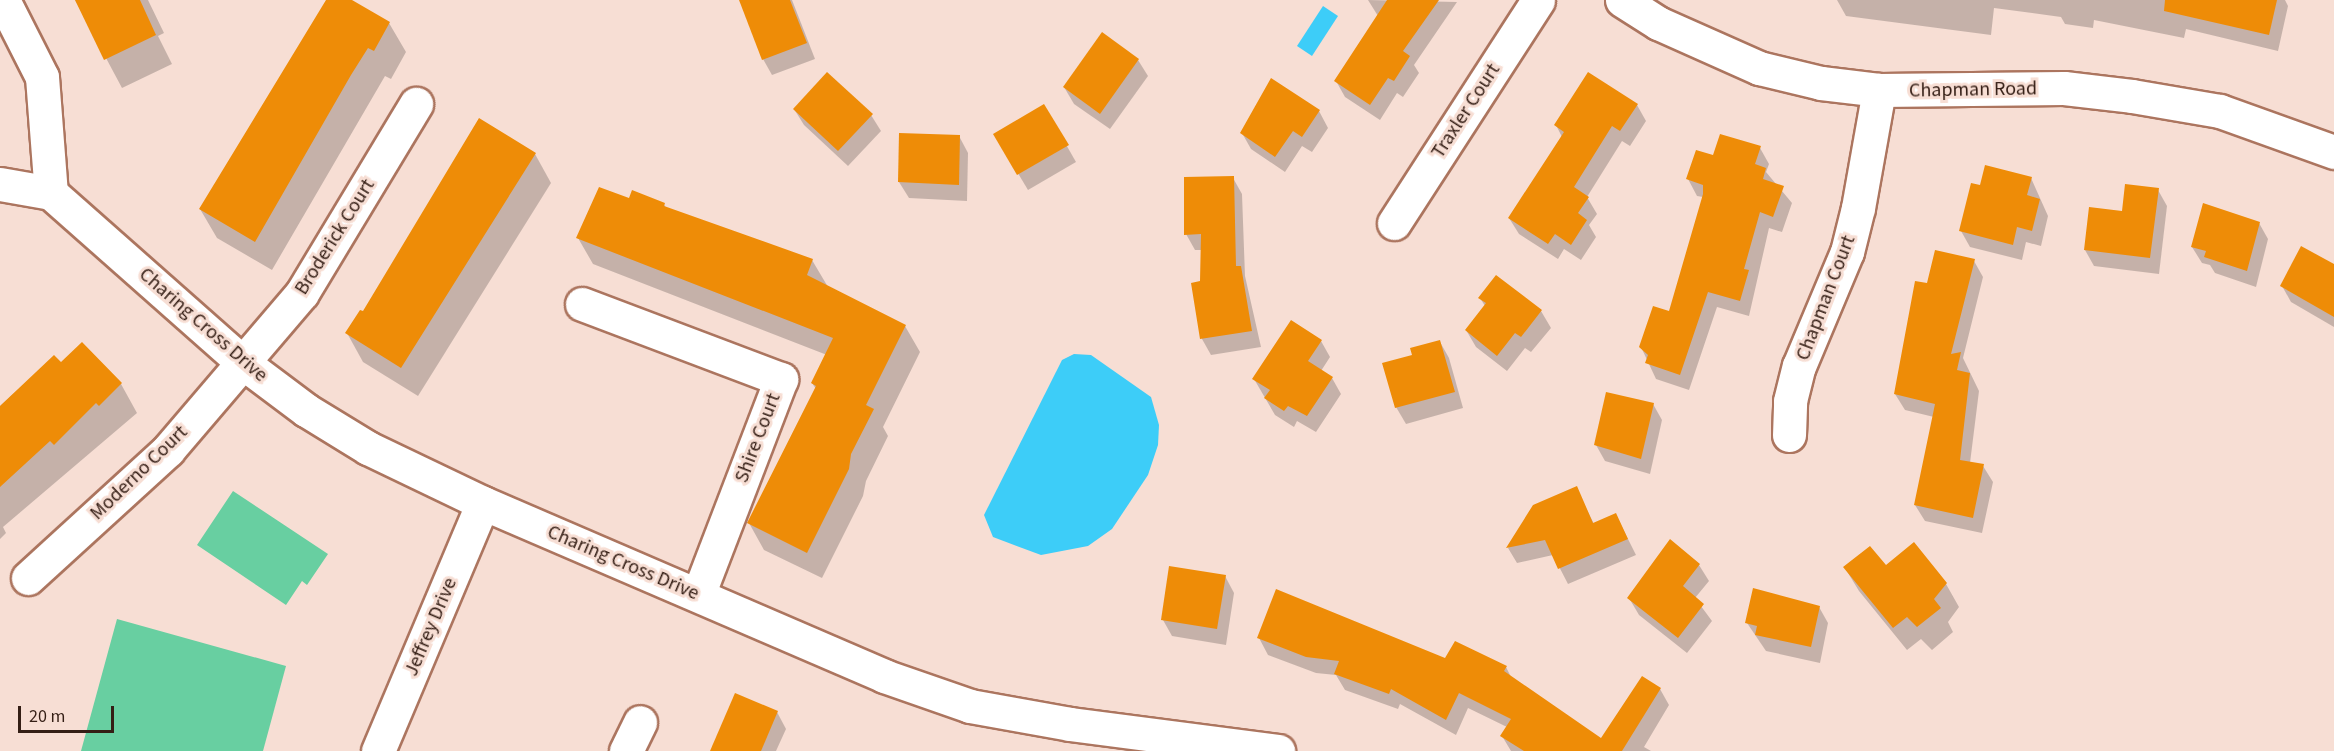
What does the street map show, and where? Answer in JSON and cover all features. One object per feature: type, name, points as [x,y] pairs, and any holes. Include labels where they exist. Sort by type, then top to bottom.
[{"type":"street","points":[[0,184],[51,193],[42,77],[3,0]]},
{"type":"street","name":"Traxler Court","points":[[1394,223],[1538,0]]},
{"type":"street","name":"Chapman Road","points":[[1622,0],[1658,23],[1759,68],[1879,90],[2064,88],[2132,96],[2220,111],[2334,153]]},
{"type":"street","name":"Chapman Court","points":[[1789,435],[1790,401],[1799,366],[1847,252],[1856,219],[1879,90]]},
{"type":"street","name":"Broderick Court","points":[[242,362],[302,293],[416,104]]},
{"type":"street","name":"Charing Cross Drive","points":[[51,193],[242,362],[306,410],[368,448],[483,502],[884,676],[1065,738],[1278,751]]},
{"type":"street","name":"Shire Court","points":[[582,304],[781,379],[698,595]]},
{"type":"street","name":"Moderno Court","points":[[28,578],[168,450],[242,362]]},
{"type":"street","name":"Jeffrey Drive","points":[[378,751],[483,502]]},
{"type":"street","points":[[626,751],[640,722]]},
{"type":"green space","points":[[233,491],[328,554],[307,585],[302,581],[286,605],[197,545]]},
{"type":"green space","points":[[117,619],[286,666],[263,751],[81,751]]},
{"type":"water","points":[[1323,6],[1338,16],[1312,56],[1297,46]]},
{"type":"water","points":[[1074,354],[1091,355],[1151,397],[1159,425],[1158,445],[1148,475],[1112,529],[1088,546],[1041,555],[993,537],[984,515],[1062,360]]},
{"type":"building","points":[[75,0],[140,0],[156,35],[104,60]]},
{"type":"building","points":[[326,0],[352,0],[390,22],[374,51],[368,48],[351,75],[255,242],[199,209]]},
{"type":"building","points":[[739,0],[790,0],[807,43],[762,60]]},
{"type":"building","points":[[1387,0],[1439,0],[1403,51],[1410,56],[1394,81],[1388,78],[1370,105],[1334,81]]},
{"type":"building","points":[[2165,0],[2277,0],[2269,35],[2164,11]]},
{"type":"building","points":[[1102,32],[1139,59],[1100,114],[1063,87]]},
{"type":"building","points":[[827,72],[873,114],[838,151],[793,109]]},
{"type":"building","points":[[1588,72],[1638,104],[1620,131],[1612,126],[1574,187],[1589,197],[1578,213],[1587,220],[1571,245],[1555,234],[1548,244],[1508,218],[1564,132],[1554,125]]},
{"type":"building","points":[[1271,78],[1320,110],[1302,137],[1293,131],[1275,157],[1240,133]]},
{"type":"building","points":[[1044,104],[1069,145],[1017,175],[993,134]]},
{"type":"building","points":[[479,118],[536,153],[401,368],[345,333],[360,310],[363,311]]},
{"type":"building","points":[[899,133],[960,135],[959,185],[898,182]]},
{"type":"building","points":[[1720,134],[1761,146],[1755,164],[1766,168],[1763,179],[1784,186],[1773,217],[1760,212],[1744,269],[1749,270],[1740,301],[1708,292],[1680,375],[1645,363],[1648,355],[1639,347],[1653,306],[1669,311],[1703,194],[1703,185],[1686,179],[1696,150],[1713,155]]},
{"type":"building","points":[[1985,165],[2032,177],[2027,195],[2040,199],[2032,231],[2017,227],[2013,245],[1959,231],[1971,183],[1980,185]]},
{"type":"building","points":[[1234,176],[1236,266],[1241,266],[1252,331],[1200,339],[1191,283],[1200,281],[1201,234],[1184,235],[1184,177]]},
{"type":"building","points":[[2125,184],[2159,188],[2150,258],[2084,250],[2089,207],[2122,211]]},
{"type":"building","points":[[599,187],[629,198],[632,190],[665,203],[664,206],[813,259],[807,275],[906,325],[866,405],[874,409],[851,454],[849,469],[807,553],[747,523],[816,386],[811,383],[833,338],[576,238]]},
{"type":"building","points":[[2203,203],[2260,222],[2247,271],[2204,257],[2206,251],[2191,247]]},
{"type":"building","points":[[2301,246],[2334,264],[2334,317],[2280,286]]},
{"type":"building","points":[[1935,250],[1975,259],[1951,354],[1961,352],[1957,370],[1970,373],[1960,460],[1984,464],[1973,518],[1914,505],[1935,404],[1894,394],[1915,281],[1927,283]]},
{"type":"building","points":[[1496,275],[1542,310],[1521,337],[1515,333],[1497,356],[1465,330],[1486,303],[1478,298]]},
{"type":"building","points":[[1291,320],[1322,340],[1308,361],[1333,377],[1307,416],[1288,406],[1284,411],[1264,398],[1270,390],[1252,379]]},
{"type":"building","points":[[1440,340],[1455,392],[1395,408],[1382,363],[1412,355],[1410,348]]},
{"type":"building","points":[[82,342],[122,383],[99,406],[96,403],[54,445],[50,441],[0,487],[0,406],[54,355],[61,362]]},
{"type":"building","points":[[1606,392],[1654,403],[1641,459],[1594,445]]},
{"type":"building","points":[[1577,486],[1593,523],[1616,513],[1628,539],[1558,569],[1545,540],[1506,548],[1533,505]]},
{"type":"building","points":[[1670,539],[1700,564],[1683,586],[1704,604],[1678,638],[1627,598]]},
{"type":"building","points":[[1914,542],[1947,583],[1934,599],[1941,608],[1917,627],[1907,617],[1893,628],[1843,567],[1870,546],[1886,565]]},
{"type":"building","points":[[1169,566],[1226,575],[1217,629],[1161,620]]},
{"type":"building","points":[[1753,588],[1820,606],[1811,647],[1755,635],[1757,626],[1745,623]]},
{"type":"building","points":[[1276,589],[1445,658],[1455,641],[1507,666],[1504,671],[1601,738],[1642,676],[1661,688],[1622,751],[1524,751],[1500,736],[1511,719],[1459,693],[1446,720],[1391,689],[1389,694],[1334,674],[1339,661],[1306,657],[1257,638]]},
{"type":"building","points":[[735,693],[778,711],[761,751],[710,751]]}]
